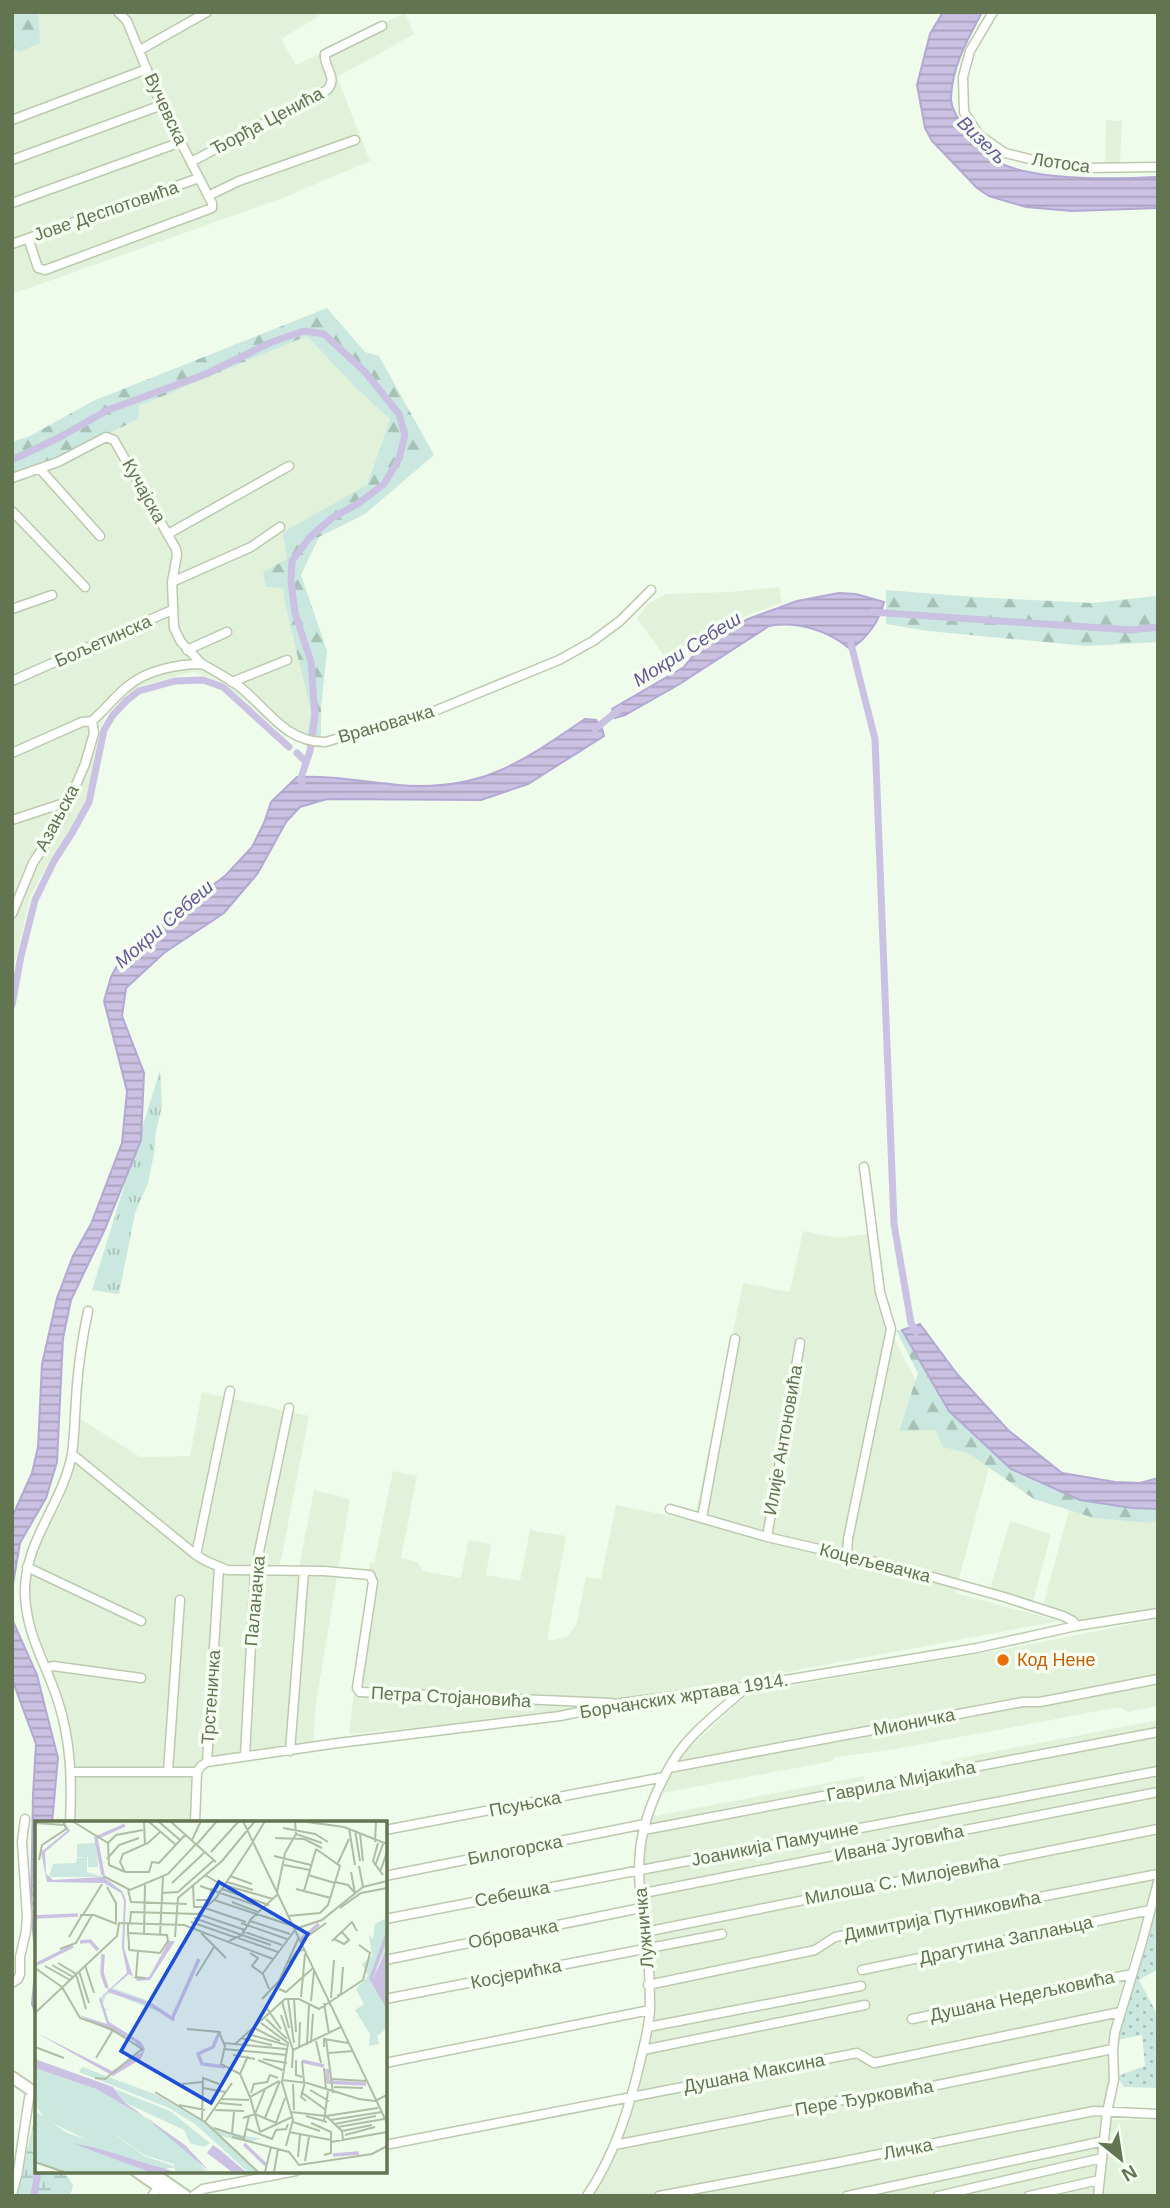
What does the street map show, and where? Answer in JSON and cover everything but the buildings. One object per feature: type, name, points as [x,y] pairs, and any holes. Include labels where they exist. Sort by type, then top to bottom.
[{"type":"main road","points":[[12,2077],[34,2098]]},
{"type":"main road","points":[[12,2086],[34,2098]]},
{"type":"main road","points":[[138,2173],[155,2191],[172,2196]]},
{"type":"main road","points":[[155,2173],[186,2196]]},
{"type":"street","name":"Вучевска","points":[[28,239],[38,268],[45,270],[212,208],[212,203],[162,104],[127,21],[118,12]]},
{"type":"street","points":[[140,50],[207,12]]},
{"type":"street","name":"Лотоса","points":[[993,12],[970,51],[963,77],[964,112],[979,135],[1005,153],[1054,166],[1084,169],[1158,167]]},
{"type":"street","name":"Ђорђа Ценића","points":[[191,162],[330,88],[332,79],[324,59],[325,54],[382,26]]},
{"type":"street","points":[[12,120],[147,69]]},
{"type":"street","points":[[12,160],[162,104]]},
{"type":"street","points":[[208,196],[239,181],[355,140]]},
{"type":"street","points":[[12,203],[181,142]]},
{"type":"street","name":"Јове Деспотовића","points":[[12,244],[199,178]]},
{"type":"street","name":"Кучајска","points":[[12,478],[40,469],[106,437],[114,440],[177,552],[172,582],[172,610]]},
{"type":"street","points":[[168,534],[289,466]]},
{"type":"street","points":[[40,469],[100,536]]},
{"type":"street","points":[[12,511],[85,587]]},
{"type":"street","points":[[172,582],[251,547],[280,527]]},
{"type":"street","name":"Врановачка","points":[[202,664],[232,682],[284,729],[304,739],[325,742],[432,712],[559,660],[593,641],[620,621],[652,590]]},
{"type":"street","points":[[12,609],[52,595]]},
{"type":"street","name":"Бољетинска","points":[[12,681],[172,610],[175,633],[187,650],[202,664]]},
{"type":"street","points":[[187,650],[227,632]]},
{"type":"street","points":[[232,682],[286,660]]},
{"type":"street","points":[[12,753],[82,722],[92,721],[133,682],[174,667],[202,664]]},
{"type":"street","name":"Азањска","points":[[12,914],[16,890],[61,820],[85,764],[94,733],[92,721]]},
{"type":"street","points":[[12,820],[67,804]]},
{"type":"street","points":[[847,1555],[891,1329],[880,1292],[864,1167]]},
{"type":"street","points":[[70,1821],[72,1772],[62,1714],[28,1626],[25,1597],[27,1567],[36,1539],[62,1488],[72,1454],[81,1344],[88,1311]]},
{"type":"street","points":[[702,1518],[735,1339]]},
{"type":"street","name":"Илије Антоновића","points":[[767,1537],[800,1343]]},
{"type":"street","points":[[196,1555],[230,1391]]},
{"type":"street","name":"Паланачка","points":[[245,1756],[255,1571],[289,1408]]},
{"type":"street","name":"Петра Стојановића","points":[[72,1454],[196,1555],[219,1567],[227,1570],[367,1573],[373,1580],[357,1688],[360,1692],[622,1703]]},
{"type":"street","name":"Коцељевачка","points":[[670,1509],[767,1537],[847,1555],[1011,1599],[1063,1616],[1073,1621],[1076,1626]]},
{"type":"street","points":[[27,1567],[141,1621]]},
{"type":"street","name":"Трстеничка","points":[[197,1772],[207,1762],[219,1567]]},
{"type":"street","points":[[290,1751],[304,1571]]},
{"type":"street","points":[[168,1772],[180,1600]]},
{"type":"street","name":"Борчанских жртава 1914.","points":[[207,1762],[338,1742],[560,1716],[622,1703],[749,1686],[1001,1644],[1076,1626],[1158,1613]]},
{"type":"street","points":[[46,1668],[53,1666],[141,1678]]},
{"type":"street","name":"Мионичка","points":[[670,1768],[1023,1702],[1040,1702],[1158,1678]]},
{"type":"street","name":"Лужничка","points":[[587,2196],[615,2145],[633,2096],[648,2027],[650,2010],[647,1949],[639,1894],[639,1852],[644,1827],[664,1777],[687,1743],[749,1686]]},
{"type":"street","name":"Гаврила Мијакића","points":[[644,1827],[1158,1732]]},
{"type":"street","name":"Јоаникија Памучине","points":[[639,1870],[1158,1770]]},
{"type":"street","points":[[72,1772],[197,1772],[195,1821]]},
{"type":"street","name":"Псуњска","points":[[387,1830],[664,1777]]},
{"type":"street","name":"Ивана Југовића","points":[[639,1894],[1158,1792]]},
{"type":"street","points":[[12,1983],[20,1974],[20,1957],[26,1931],[22,1842],[25,1819]]},
{"type":"street","name":"Билогорска","points":[[387,1876],[644,1827]]},
{"type":"street","name":"Милоша С. Милојевића","points":[[645,1932],[1158,1829]]},
{"type":"street","name":"Себешка","points":[[387,1919],[639,1870]]},
{"type":"street","name":"Димитрија Путниковића","points":[[649,1985],[816,1950],[835,1937],[1158,1874]]},
{"type":"street","points":[[1098,2196],[1107,2112],[1114,2080],[1113,2049],[1120,2012],[1158,1882]]},
{"type":"street","name":"Обровачка","points":[[387,1960],[641,1908]]},
{"type":"street","name":"Драгутина Заплањца","points":[[862,1970],[1150,1910]]},
{"type":"street","name":"Косјерићка","points":[[387,1999],[722,1934]]},
{"type":"street","name":"Душана Недељковића","points":[[912,2019],[1132,1974]]},
{"type":"street","points":[[648,2027],[862,1986]]},
{"type":"street","points":[[643,2050],[865,2005]]},
{"type":"street","points":[[387,2063],[650,2010]]},
{"type":"street","name":"Душана Максина","points":[[387,2145],[857,2053],[874,2063],[1120,2012]]},
{"type":"street","name":"Пере Ђурковића","points":[[615,2145],[853,2098],[869,2099],[1113,2049]]},
{"type":"street","points":[[12,2195],[34,2098]]},
{"type":"street","name":"Личка","points":[[659,2196],[1094,2111],[1158,2114]]},
{"type":"street","points":[[847,2196],[1104,2141]]},
{"type":"street","points":[[938,2196],[1102,2158]]},
{"type":"street","points":[[193,2196],[203,2189],[286,2173]]},
{"type":"street","points":[[1030,2196],[1099,2180]]},
{"type":"shaded area","points":[[12,12],[318,12],[319,16],[281,39],[296,65],[405,13],[414,34],[337,77],[370,161],[283,198],[12,294]]},
{"type":"shaded area","points":[[1106,120],[1122,121],[1120,163],[1105,162]]},
{"type":"shaded area","points":[[307,336],[354,386],[390,418],[367,485],[288,559],[283,587],[311,711],[307,735],[285,737],[238,695],[218,681],[193,672],[141,686],[126,696],[108,712],[99,727],[89,792],[73,827],[52,856],[31,895],[12,975],[12,474],[120,429],[138,419],[139,406]]},
{"type":"shaded area","points":[[779,587],[782,603],[750,614],[667,660],[637,618],[649,603],[666,594]]},
{"type":"shaded area","points":[[803,1231],[839,1238],[868,1234],[877,1305],[916,1381],[899,1430],[935,1430],[943,1447],[968,1452],[989,1468],[955,1593],[1059,1621],[579,1711],[349,1734],[370,1562],[374,1564],[393,1471],[417,1476],[401,1558],[418,1562],[422,1571],[461,1578],[468,1540],[491,1544],[486,1575],[520,1581],[530,1530],[566,1536],[547,1639],[567,1637],[576,1625],[586,1577],[601,1579],[616,1505],[694,1521],[743,1283],[790,1292]]},
{"type":"shaded area","points":[[202,1392],[309,1416],[279,1570],[298,1571],[314,1490],[350,1499],[316,1703],[313,1743],[197,1762],[193,1821],[73,1821],[76,1766],[66,1714],[33,1636],[29,1577],[39,1544],[63,1500],[74,1464],[79,1418],[140,1457],[190,1456]]},
{"type":"shaded area","points":[[1069,1510],[1094,1518],[1148,1523],[1158,1521],[1158,1609],[1081,1621],[1043,1606]]},
{"type":"shaded area","points":[[1010,1521],[1051,1534],[1033,1602],[990,1589]]},
{"type":"shaded area","points":[[1158,1619],[1158,1675],[1039,1699],[1026,1697],[679,1762],[680,1756],[749,1693],[990,1652]]},
{"type":"shaded area","points":[[1158,1682],[1158,1706],[1128,1712],[1119,1707],[896,1749],[835,1757],[833,1761],[662,1793],[670,1774],[1028,1704]]},
{"type":"shaded area","points":[[1158,1720],[1158,1729],[943,1771],[941,1762]]},
{"type":"shaded area","points":[[1158,1735],[1158,1767],[642,1867],[647,1833]]},
{"type":"shaded area","points":[[1158,1774],[1158,1789],[643,1889],[642,1872]]},
{"type":"shaded area","points":[[864,1776],[865,1786],[646,1827],[650,1817]]},
{"type":"shaded area","points":[[1158,1796],[1158,1825],[648,1928],[643,1897]]},
{"type":"shaded area","points":[[1158,1833],[1158,1871],[828,1935],[816,1947],[651,1980],[649,1937],[654,1934]]},
{"type":"shaded area","points":[[1154,1878],[1116,2008],[878,2059],[859,2049],[639,2091],[651,2033],[653,1989],[820,1953],[833,1942]]},
{"type":"shaded area","points":[[1115,2015],[1109,2045],[867,2097],[622,2141],[621,2137],[636,2101],[857,2058],[870,2067]]},
{"type":"shaded area","points":[[1109,2053],[1110,2080],[1104,2108],[642,2196],[590,2196],[618,2150],[854,2103],[866,2104]]},
{"type":"shaded area","points":[[1096,2114],[1103,2115],[1100,2156],[924,2196],[677,2196]]},
{"type":"shaded area","points":[[1158,2119],[1158,2196],[1101,2194],[1111,2120]]},
{"type":"shaded area","points":[[1098,2162],[1095,2196],[943,2196]]},
{"type":"green space","points":[[12,12],[38,12],[40,43],[20,52],[12,48]]},
{"type":"green space","points":[[327,308],[365,352],[379,356],[434,455],[365,514],[319,537],[301,575],[327,651],[321,737],[307,735],[311,711],[283,588],[266,587],[263,572],[287,559],[283,532],[367,485],[390,419],[354,386],[307,336],[139,406],[138,419],[74,452],[12,474],[12,442],[30,436],[93,401]]},
{"type":"green space","points":[[886,590],[1092,603],[1158,596],[1158,642],[1086,646],[928,631],[886,624]]},
{"type":"green space","points":[[160,1070],[162,1106],[154,1154],[148,1183],[135,1213],[119,1294],[92,1290]]},
{"type":"green space","points":[[896,1330],[902,1330],[950,1411],[1011,1469],[1132,1508],[1158,1509],[1158,1521],[1148,1523],[1094,1518],[1034,1499],[968,1453],[943,1447],[935,1430],[899,1431],[918,1373]]},
{"type":"green space","points":[[1158,1896],[1158,1969],[1139,1980],[1158,2016],[1158,2088],[1124,2087],[1117,2076],[1145,2066],[1142,2035],[1116,2040]]},
{"type":"green space","points":[[35,2115],[35,2173],[64,2173],[73,2185],[70,2196],[17,2196]]},
{"type":"water","points":[[943,12],[982,12],[954,75],[951,98],[959,120],[990,156],[1014,168],[1054,176],[1158,177],[1158,208],[1072,211],[1026,207],[989,196],[977,188],[932,141],[925,128],[917,85],[930,34]]},
{"type":"water","points":[[839,593],[856,594],[884,602],[872,628],[850,649],[812,628],[769,626],[678,685],[615,718],[612,709],[684,667],[704,643],[748,619],[797,601]]},
{"type":"water","points":[[585,719],[596,720],[604,736],[528,784],[481,800],[327,799],[300,807],[286,822],[258,873],[224,913],[164,953],[126,988],[122,1016],[144,1073],[141,1140],[105,1229],[71,1300],[63,1338],[57,1462],[46,1498],[20,1543],[12,1590],[12,1517],[32,1473],[38,1447],[42,1364],[57,1298],[73,1256],[91,1224],[122,1143],[127,1091],[104,1001],[111,977],[120,960],[226,875],[252,847],[271,802],[297,777],[398,785],[453,784],[477,779],[519,761]]},
{"type":"water","points":[[920,1324],[957,1374],[1008,1430],[1062,1473],[1115,1482],[1140,1483],[1158,1478],[1158,1509],[1080,1500],[1011,1469],[949,1411],[902,1330]]},
{"type":"water","points":[[12,1619],[37,1675],[58,1758],[52,1821],[35,1821],[35,1951],[31,1910],[36,1744],[12,1679]]},
{"type":"water","points":[[35,1972],[35,2012],[32,2004]]},
{"type":"waterway","points":[[12,460],[108,410],[206,374],[272,342],[304,331],[324,334],[365,372],[399,414],[405,435],[399,459],[384,484],[359,503],[332,518],[310,537],[292,561],[291,581],[295,613],[311,662],[315,716],[310,751],[301,778],[302,784]]},
{"type":"waterway","points":[[872,612],[1131,630],[1158,627]]},
{"type":"waterway","points":[[850,640],[875,739],[894,1224],[911,1323],[916,1332]]},
{"type":"waterway","points":[[12,1005],[35,900],[54,861],[89,802],[104,730],[127,700],[139,691],[175,681],[203,680],[223,687],[289,747]]},
{"type":"waterway","name":"Мокри Себеш","points":[[595,729],[621,708]]},
{"type":"waterway","points":[[297,753],[306,762]]},
{"type":"waterway","name":"Мокри Себеш","points":[[34,2196],[38,2173]]},
{"type":"place","name":"Код Нене","points":[[1003,1660]]},
{"type":"water label","name":"Визељ","points":[[982,140]]}]
